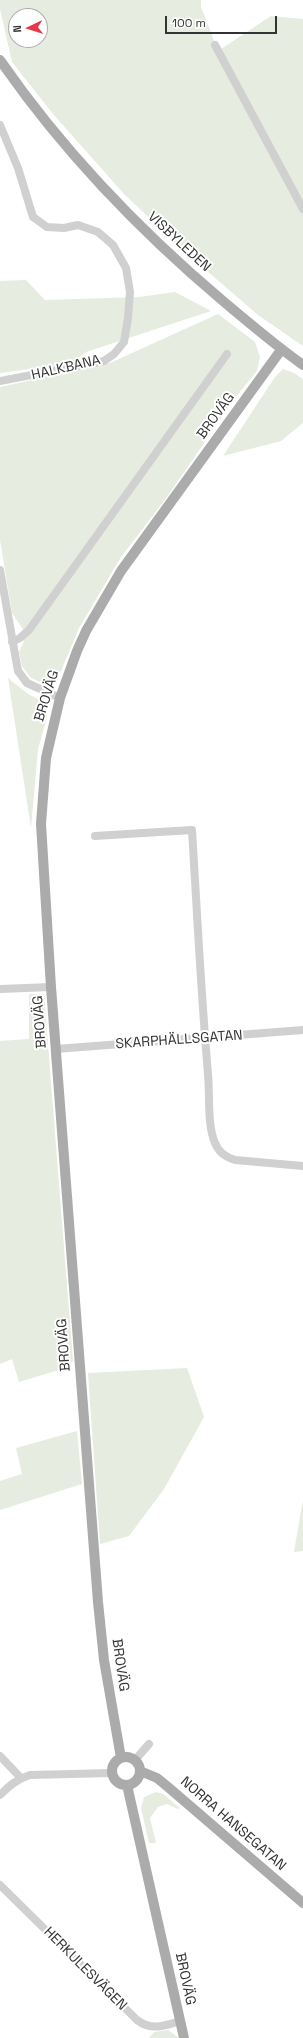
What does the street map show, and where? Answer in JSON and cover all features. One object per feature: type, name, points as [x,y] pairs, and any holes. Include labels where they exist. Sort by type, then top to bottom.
[{"type":"main road","name":"VISBYLEDEN","points":[[0,60],[49,125],[81,164],[134,220],[194,276],[281,350],[303,366]]},
{"type":"main road","name":"BROVÄG","points":[[121,1758],[101,1635],[51,987],[41,824],[46,758],[60,698],[86,631],[121,571],[281,350]]},
{"type":"main road","points":[[128,1757],[135,1760],[140,1771],[136,1781],[128,1785],[117,1782],[112,1773],[114,1764],[121,1758],[128,1757]]},
{"type":"main road","name":"NORRA HANSEGATAN","points":[[140,1771],[157,1778],[168,1786],[303,1903]]},
{"type":"main road","name":"BROVÄG","points":[[128,1785],[184,2038]]},
{"type":"street","points":[[214,44],[303,209]]},
{"type":"street","name":"HALKBANA","points":[[0,125],[18,168],[33,217],[47,227],[64,228],[78,225],[98,232],[113,245],[126,268],[130,292],[124,342],[114,354],[104,361],[0,381]]},
{"type":"street","points":[[12,642],[29,630],[227,354]]},
{"type":"street","points":[[0,570],[15,663],[21,678],[35,688],[60,698]]},
{"type":"street","points":[[95,836],[192,830],[211,1127],[215,1143],[222,1154],[227,1158],[303,1166]]},
{"type":"street","points":[[0,989],[51,987]]},
{"type":"street","name":"SKARPHÄLLSGATAN","points":[[56,1048],[303,1030]]},
{"type":"street","points":[[135,1760],[149,1744]]},
{"type":"street","points":[[0,1756],[21,1778]]},
{"type":"street","points":[[0,1795],[21,1778],[30,1775],[112,1773]]},
{"type":"street","name":"HERKULESVÄGEN","points":[[0,1885],[123,2008],[143,2024],[154,2027],[180,2021]]},
{"type":"shaded area","points":[[0,0],[201,0],[201,7],[218,51],[271,16],[303,19],[303,346],[258,315],[192,258],[124,194],[53,114],[12,62],[9,48],[48,48],[48,8],[8,8],[8,44],[0,9]]},
{"type":"shaded area","points":[[26,280],[45,300],[139,297],[175,292],[211,311],[86,352],[73,363],[0,373],[0,281]]},
{"type":"shaded area","points":[[218,314],[255,342],[260,357],[257,371],[235,398],[167,497],[121,557],[79,628],[56,683],[43,684],[30,677],[22,666],[19,652],[24,641],[24,631],[12,613],[0,540],[0,387],[110,363]]},
{"type":"shaded area","points":[[283,369],[294,373],[303,379],[303,423],[281,441],[223,456],[275,377]]},
{"type":"shaded area","points":[[8,678],[28,694],[47,704],[47,717],[38,749],[31,828]]},
{"type":"shaded area","points":[[29,994],[44,994],[73,1361],[65,1368],[19,1382],[12,1359],[0,1364],[0,1041],[29,1039]]},
{"type":"shaded area","points":[[187,1368],[204,1417],[164,1489],[129,1536],[100,1544],[88,1373]]},
{"type":"shaded area","points":[[77,1431],[82,1484],[0,1510],[0,1481],[22,1474],[16,1448]]},
{"type":"shaded area","points":[[303,1500],[303,1551],[294,1552]]},
{"type":"shaded area","points":[[156,1792],[163,1794],[180,1808],[178,1809],[167,1804],[158,1807],[150,1818],[156,1843],[149,1843],[141,1808],[144,1797]]},
{"type":"shaded area","points":[[168,2030],[179,2038],[149,2038],[154,2032]]}]
